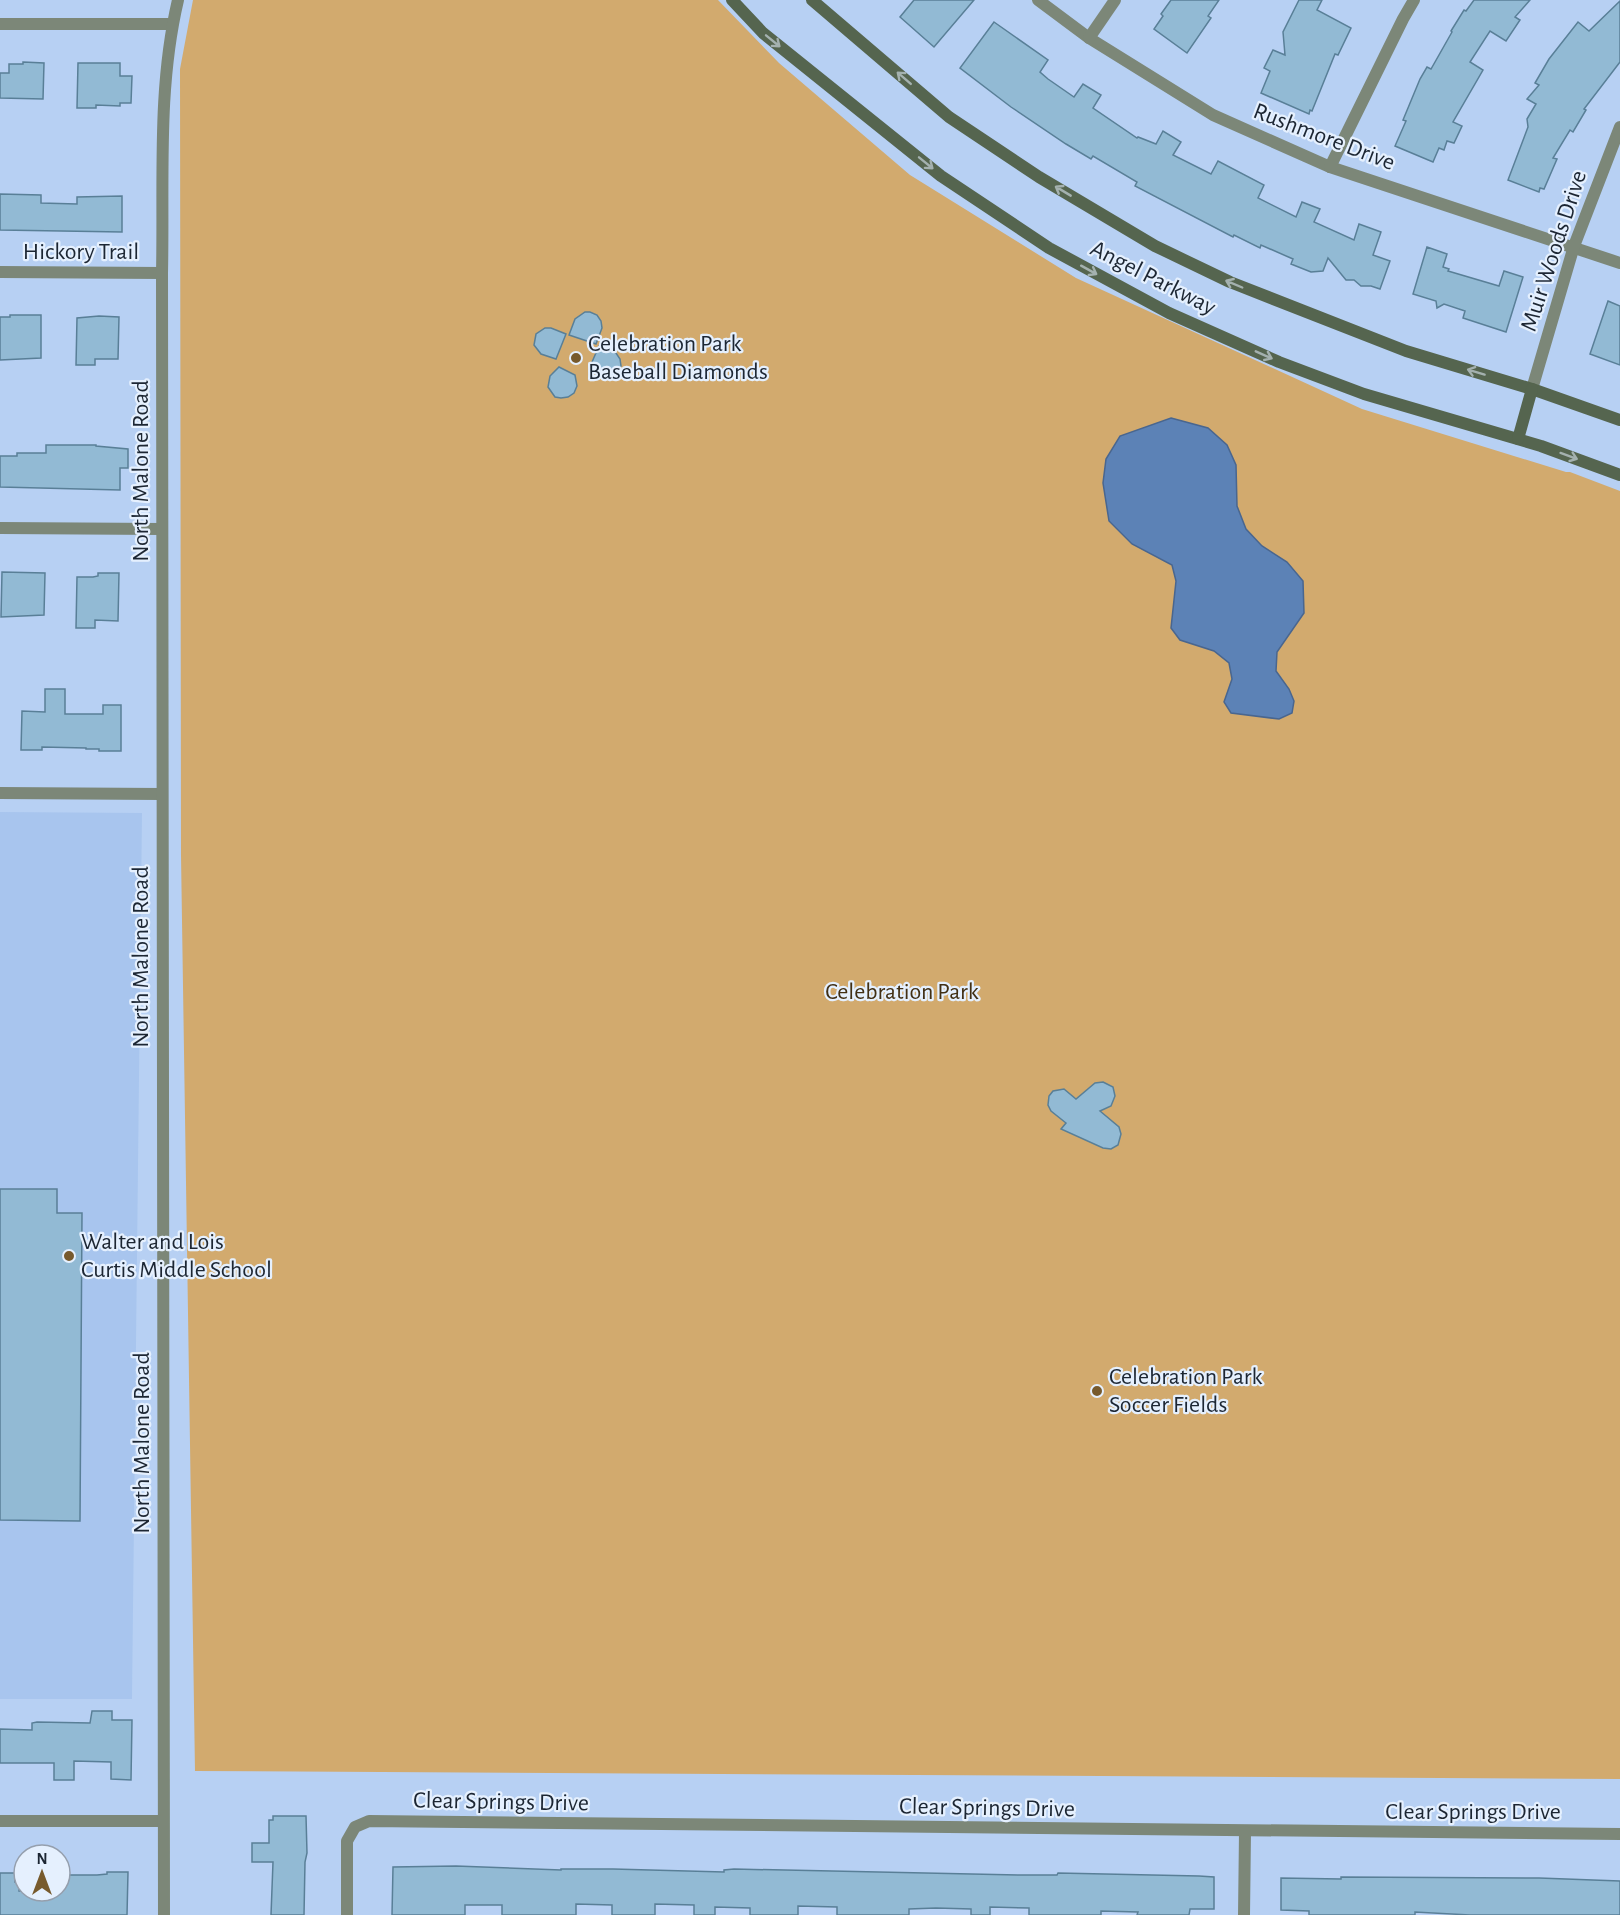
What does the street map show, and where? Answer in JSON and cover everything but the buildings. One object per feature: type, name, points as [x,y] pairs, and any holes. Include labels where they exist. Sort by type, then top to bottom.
[{"type":"main road","name":"Angel Parkway","points":[[732,0],[763,33],[941,176],[1049,248],[1169,313],[1279,362],[1364,394],[1518,439],[1620,475]]},
{"type":"main road","name":"Angel Parkway","points":[[812,0],[949,117],[1039,177],[1155,246],[1230,282],[1406,351],[1532,389],[1620,420]]},
{"type":"main road","points":[[1518,439],[1532,389]]},
{"type":"street","name":"North Malone Road","points":[[164,1915],[162,273],[165,89],[172,24],[178,0]]},
{"type":"street","name":"Rushmore Drive","points":[[1038,0],[1089,38],[1213,115],[1330,167],[1620,262]]},
{"type":"street","points":[[1089,38],[1116,0]]},
{"type":"street","points":[[1330,167],[1402,19],[1414,0]]},
{"type":"street","points":[[0,24],[172,24]]},
{"type":"street","name":"Muir Woods Drive","points":[[1532,389],[1574,246],[1620,127]]},
{"type":"street","name":"Hickory Trail","points":[[0,272],[162,273]]},
{"type":"street","points":[[0,528],[162,529]]},
{"type":"street","points":[[0,793],[162,794]]},
{"type":"street","points":[[0,1821],[163,1821]]},
{"type":"street","name":"Clear Springs Drive","points":[[347,1915],[347,1841],[355,1827],[369,1821],[1245,1832],[1620,1834]]},
{"type":"street","points":[[1244,1915],[1245,1832]]},
{"type":"shaded area","points":[[1171,418],[1208,428],[1227,445],[1236,465],[1237,506],[1246,529],[1262,546],[1287,562],[1303,581],[1304,613],[1277,652],[1276,671],[1289,689],[1294,701],[1292,713],[1279,719],[1231,713],[1224,702],[1232,679],[1229,663],[1214,651],[1180,640],[1171,628],[1176,581],[1172,565],[1132,544],[1109,521],[1103,483],[1106,459],[1120,436]]},
{"type":"shaded area","name":"Walter and Lois Curtis Middle School","points":[[0,812],[142,813],[132,1699],[0,1699]]},
{"type":"green space","name":"Celebration Park","points":[[193,0],[718,0],[779,63],[910,175],[1076,278],[1362,409],[1570,472],[1620,491],[1620,1779],[195,1771],[181,855],[180,69]]},
{"type":"place","name":"Celebration Park Baseball Diamonds","points":[[576,358]]},
{"type":"place","name":"Walter and Lois Curtis Middle School","points":[[69,1256]]},
{"type":"place","name":"Celebration Park Soccer Fields","points":[[1097,1391]]}]
